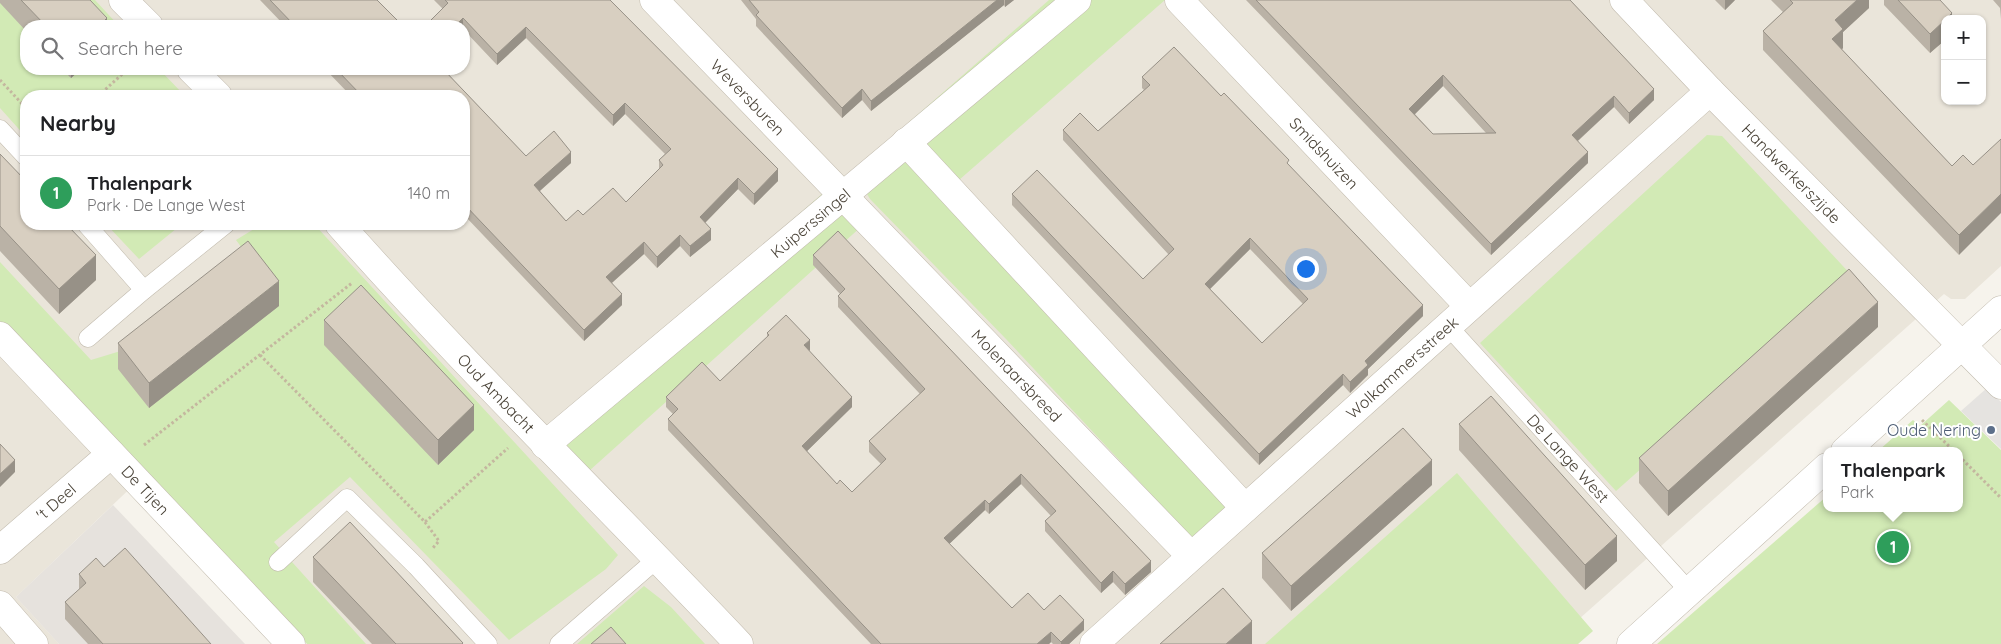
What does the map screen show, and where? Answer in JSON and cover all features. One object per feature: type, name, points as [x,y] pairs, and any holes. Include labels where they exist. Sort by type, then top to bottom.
[{"type":"street","points":[[123,0],[143,20]]},
{"type":"street","name":"Weversburen","points":[[654,0],[843,194]]},
{"type":"street","name":"Kuiperssingel","points":[[537,437],[843,194],[1077,0]]},
{"type":"street","name":"Smidshuizen","points":[[1179,0],[1469,306]]},
{"type":"street","name":"Handwerkerszijde","points":[[1624,0],[1710,91],[1961,346]]},
{"type":"street","points":[[197,75],[212,90]]},
{"type":"street","name":"Wolkammersstreek","points":[[1094,644],[1447,325],[1710,91]]},
{"type":"street","points":[[906,142],[1245,508]]},
{"type":"street","name":"Molenaarsbreed","points":[[843,194],[1192,556]]},
{"type":"street","name":"Oud Ambacht","points":[[344,230],[537,437],[658,558],[739,644]]},
{"type":"street","points":[[1849,447],[2001,310]]},
{"type":"street","name":"De Tijen","points":[[0,336],[291,644]]},
{"type":"street","points":[[1961,346],[2001,385]]},
{"type":"street","name":"'t Deel","points":[[0,550],[115,459]]},
{"type":"street","points":[[1631,644],[1823,471]]},
{"type":"street","points":[[0,605],[34,644]]},
{"type":"lane","points":[[0,129],[20,151]]},
{"type":"lane","points":[[91,230],[144,290]]},
{"type":"lane","points":[[88,338],[219,230]]},
{"type":"lane","name":"De Lange West","points":[[1447,325],[1689,592]]},
{"type":"lane","points":[[278,562],[347,498],[416,566],[488,644]]},
{"type":"lane","points":[[559,644],[658,558]]},
{"type":"path","points":[[105,90],[121,75]]},
{"type":"path","points":[[0,80],[20,102]]},
{"type":"path","points":[[115,459],[260,355],[376,265]]},
{"type":"path","points":[[260,355],[424,522],[537,437]]},
{"type":"path","points":[[1902,400],[1950,447]]},
{"type":"path","points":[[1963,460],[2001,498]]},
{"type":"shaded area","points":[[0,0],[2001,0],[2001,266],[1965,299],[1951,299],[1944,294],[1551,644],[336,644],[161,459],[16,597],[59,644],[0,644]]},
{"type":"shaded area","name":"Oude Nering","points":[[1987,388],[2001,402],[2001,449],[1961,411]]},
{"type":"shaded area","points":[[113,505],[245,644],[59,644],[16,597]]},
{"type":"green space","points":[[0,0],[95,0],[113,20],[20,20],[20,75],[165,75],[179,90],[20,90],[20,130],[0,108]]},
{"type":"green space","points":[[1049,0],[1165,0],[959,180],[908,123]]},
{"type":"green space","points":[[1707,135],[1722,136],[1855,279],[1616,491],[1480,343]]},
{"type":"green space","points":[[903,161],[912,167],[1229,507],[1194,540],[1006,339],[870,199],[864,189]]},
{"type":"green space","points":[[830,187],[862,226],[589,471],[550,431]]},
{"type":"green space","points":[[112,230],[175,230],[139,259]]},
{"type":"green space","points":[[252,230],[320,230],[618,555],[606,569],[509,640],[350,477],[274,542],[366,644],[307,644],[0,321],[0,262],[91,360],[137,346],[250,259],[236,240]]},
{"type":"green space","points":[[1949,400],[2001,450],[2001,644],[1657,644],[1823,499],[1823,512],[1963,512],[1963,447],[1883,447],[1913,420],[1920,426]]},
{"type":"green space","points":[[1457,473],[1593,631],[1578,644],[1265,644]]},
{"type":"green space","points":[[644,586],[671,607],[705,644],[577,644]]},
{"type":"building","points":[[21,0],[90,0],[107,18],[105,20],[40,20]]},
{"type":"building","points":[[270,0],[377,0],[397,20],[289,20]]},
{"type":"building","points":[[445,0],[610,0],[778,169],[754,194],[738,178],[700,217],[711,229],[690,246],[680,235],[657,257],[644,242],[606,277],[622,294],[584,330],[470,210],[470,97],[526,156],[554,131],[571,152],[534,185],[566,221],[578,210],[583,215],[613,188],[626,202],[663,165],[659,160],[671,149],[625,103],[613,115],[526,27],[497,54],[470,25],[470,20],[463,18],[461,20],[431,20],[448,3]]},
{"type":"building","points":[[749,0],[997,0],[871,101],[862,89],[842,108],[756,15],[759,12]]},
{"type":"building","points":[[1256,0],[1570,0],[1654,89],[1629,113],[1614,96],[1572,135],[1588,152],[1491,244]],"holes":[[[1443,75],[1496,133],[1433,134],[1409,109]]]},
{"type":"building","points":[[1790,0],[1857,0],[1835,20],[1843,29],[1832,39],[1952,166],[1963,155],[1973,165],[2001,139],[2001,194],[1959,235],[1763,31],[1793,3]]},
{"type":"building","points":[[1898,0],[1940,0],[1952,13],[1950,15],[1941,15],[1941,24],[1930,34]]},
{"type":"building","points":[[1174,47],[1221,96],[1224,93],[1289,160],[1287,163],[1423,305],[1365,361],[1368,365],[1350,382],[1343,374],[1259,454],[1012,194],[1037,170],[1143,279],[1174,249],[1063,130],[1080,113],[1098,131],[1150,85],[1142,77]],"holes":[[[1250,238],[1308,299],[1262,343],[1205,284]]]},
{"type":"building","points":[[342,75],[449,75],[463,90],[356,90]]},
{"type":"building","points":[[0,154],[20,175],[20,230],[72,230],[96,255],[59,289],[0,226]]},
{"type":"building","points":[[838,231],[1151,561],[1125,584],[1113,571],[1101,583],[1045,521],[1056,511],[1021,474],[989,504],[985,500],[944,538],[1012,608],[1028,593],[1044,610],[1060,595],[1084,620],[1061,642],[1051,632],[1037,644],[881,644],[668,419],[678,409],[666,397],[702,362],[720,381],[769,335],[767,333],[786,315],[810,340],[804,345],[852,397],[802,446],[837,484],[840,480],[852,492],[886,459],[869,441],[925,389],[838,296],[845,289],[813,255]]},
{"type":"building","points":[[248,241],[279,281],[149,383],[118,343]]},
{"type":"building","points":[[1849,269],[1878,302],[1668,491],[1639,458]]},
{"type":"building","points":[[361,285],[474,405],[438,440],[324,320]]},
{"type":"building","points":[[1491,396],[1617,536],[1585,565],[1459,424]]},
{"type":"building","points":[[1403,428],[1432,460],[1291,586],[1262,553]]},
{"type":"building","points":[[0,444],[15,460],[0,474]]},
{"type":"building","points":[[350,522],[462,644],[396,644],[313,557]]},
{"type":"building","points":[[125,548],[211,644],[103,644],[65,602],[86,583],[79,574],[96,558],[104,567]]},
{"type":"building","points":[[1223,588],[1252,621],[1226,644],[1160,644]]},
{"type":"building","points":[[611,627],[626,644],[591,644]]},
{"type":"place","name":"Oude Nering","points":[[1991,430]]},
{"type":"place","name":"Thalenpark","points":[[1893,547]]}]
